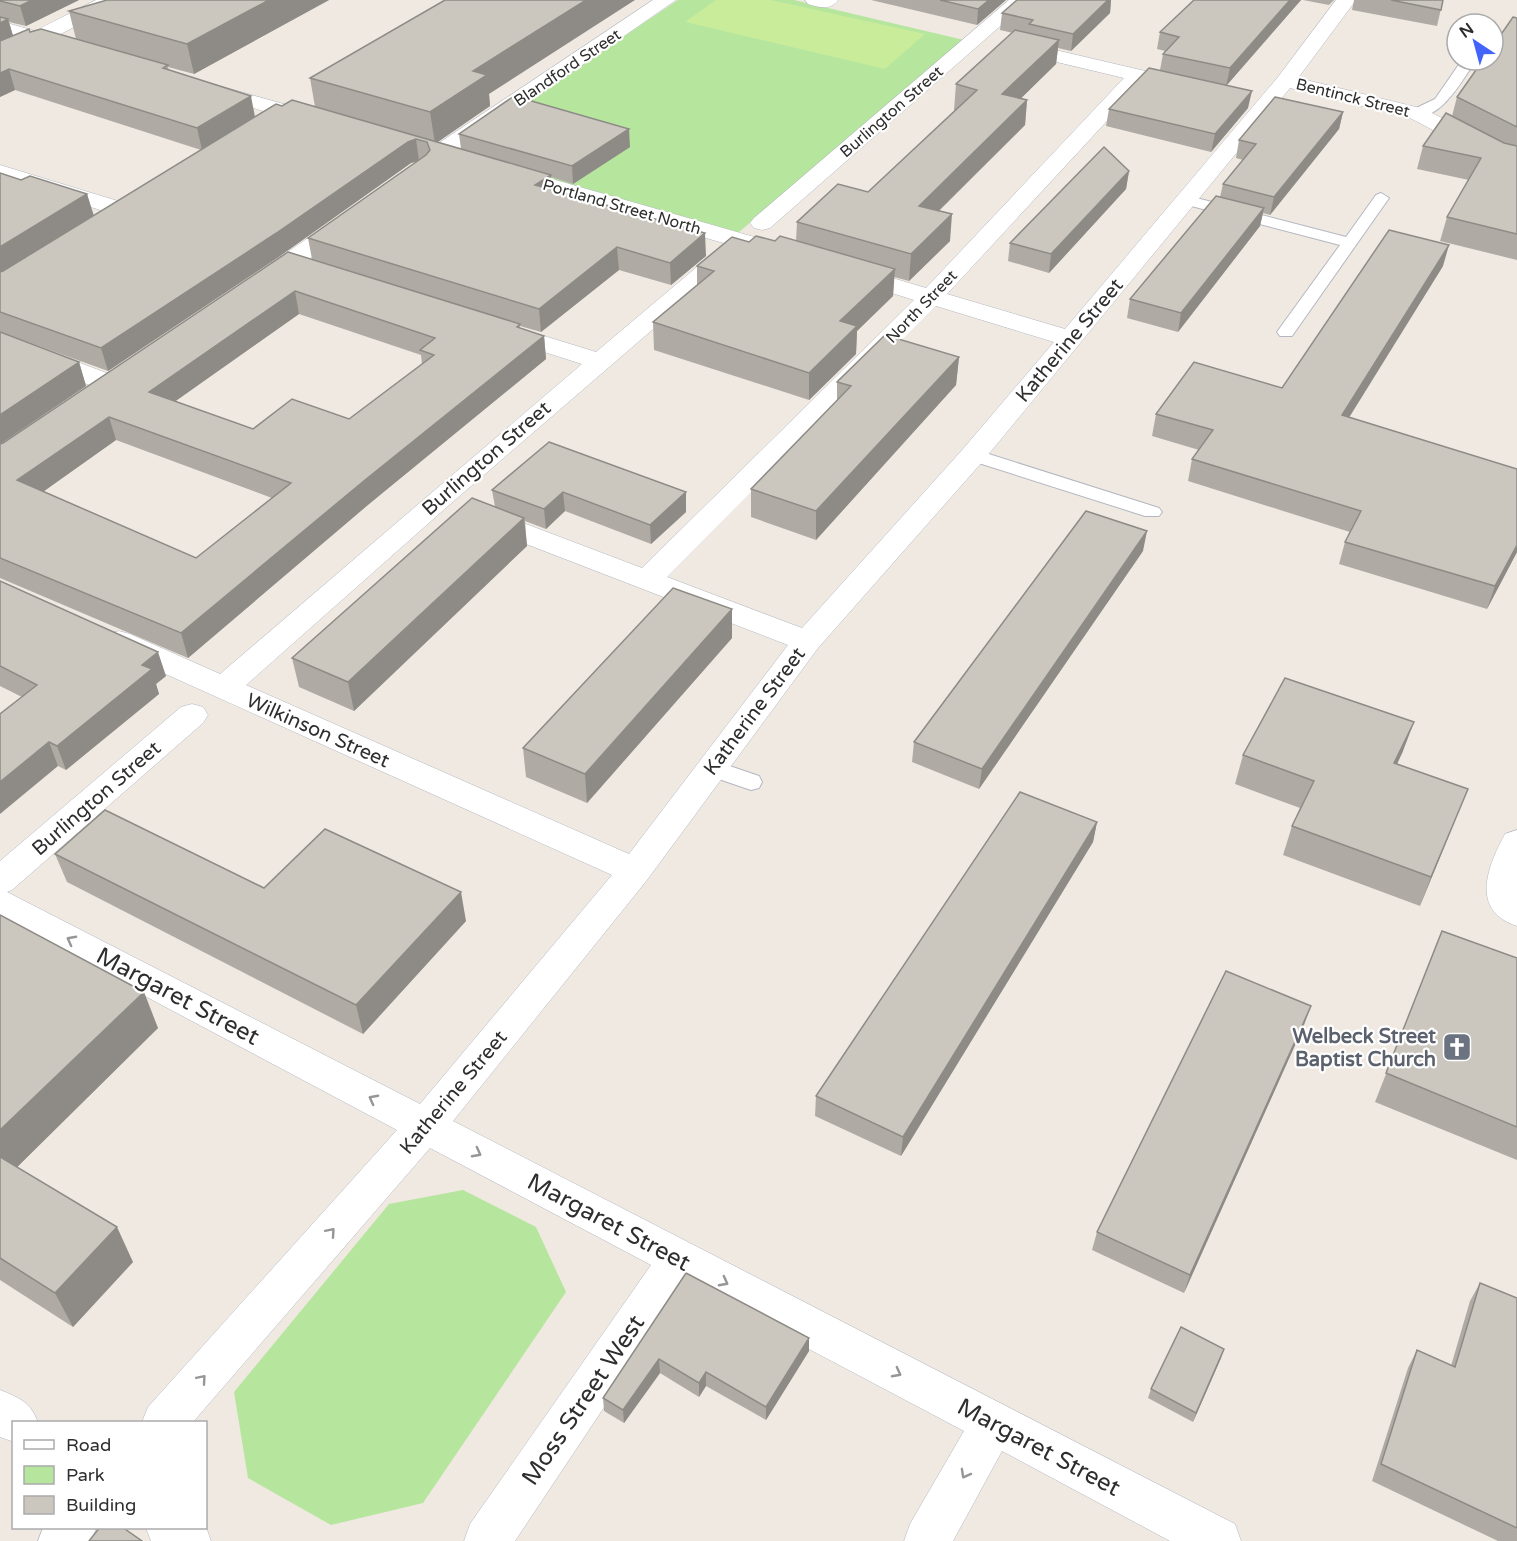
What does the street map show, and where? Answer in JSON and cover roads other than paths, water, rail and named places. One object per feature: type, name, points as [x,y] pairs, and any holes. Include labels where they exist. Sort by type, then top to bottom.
[{"type":"street","points":[[0,57],[111,0]]},
{"type":"street","name":"Blandford Street","points":[[460,160],[427,151],[666,0]]},
{"type":"street","name":"Burlington Street","points":[[223,688],[599,361],[1020,0]]},
{"type":"street","name":"Katherine Street","points":[[165,1421],[425,1126],[635,871],[807,640],[973,455],[1185,200],[1254,101],[1285,81],[1346,0]]},
{"type":"street","points":[[0,27],[83,51]]},
{"type":"street","points":[[976,38],[1173,83]]},
{"type":"street","name":"North Street","points":[[646,581],[931,297],[1138,75]]},
{"type":"street","name":"Bentinck Street","points":[[1285,81],[1417,112],[1517,163]]},
{"type":"street","points":[[195,84],[294,105],[339,126]]},
{"type":"street","points":[[264,123],[294,105]]},
{"type":"street","name":"Portland Street North","points":[[483,166],[752,232],[797,257]]},
{"type":"street","points":[[0,172],[123,210]]},
{"type":"street","points":[[95,228],[143,198]]},
{"type":"street","points":[[240,297],[300,266],[364,210]]},
{"type":"street","points":[[831,267],[1070,339]]},
{"type":"street","points":[[477,323],[599,361]]},
{"type":"street","points":[[0,340],[121,377],[83,403]]},
{"type":"street","points":[[438,500],[646,581],[807,640]]},
{"type":"street","name":"Wilkinson Street","points":[[96,631],[635,871]]},
{"type":"street","name":"Burlington Street","points":[[0,881],[192,715]]},
{"type":"street","points":[[1510,906],[1505,873],[1517,843]]},
{"type":"street","name":"Margaret Street","points":[[0,903],[1218,1541]]},
{"type":"street","name":"Moss Street West","points":[[487,1541],[679,1258]]},
{"type":"street","points":[[0,1411],[15,1421]]},
{"type":"street","points":[[927,1541],[993,1423]]},
{"type":"street","points":[[61,1541],[71,1529]]},
{"type":"street","points":[[172,1529],[188,1541]]},
{"type":"lane","points":[[1417,112],[1440,102],[1461,72]]},
{"type":"lane","points":[[1286,332],[1381,198]]},
{"type":"lane","points":[[1185,200],[1350,243]]},
{"type":"lane","points":[[973,455],[1152,512]]},
{"type":"lane","points":[[712,768],[751,782]]},
{"type":"place","name":"Welbeck Street Baptist Church","points":[[1457,1047]]}]
